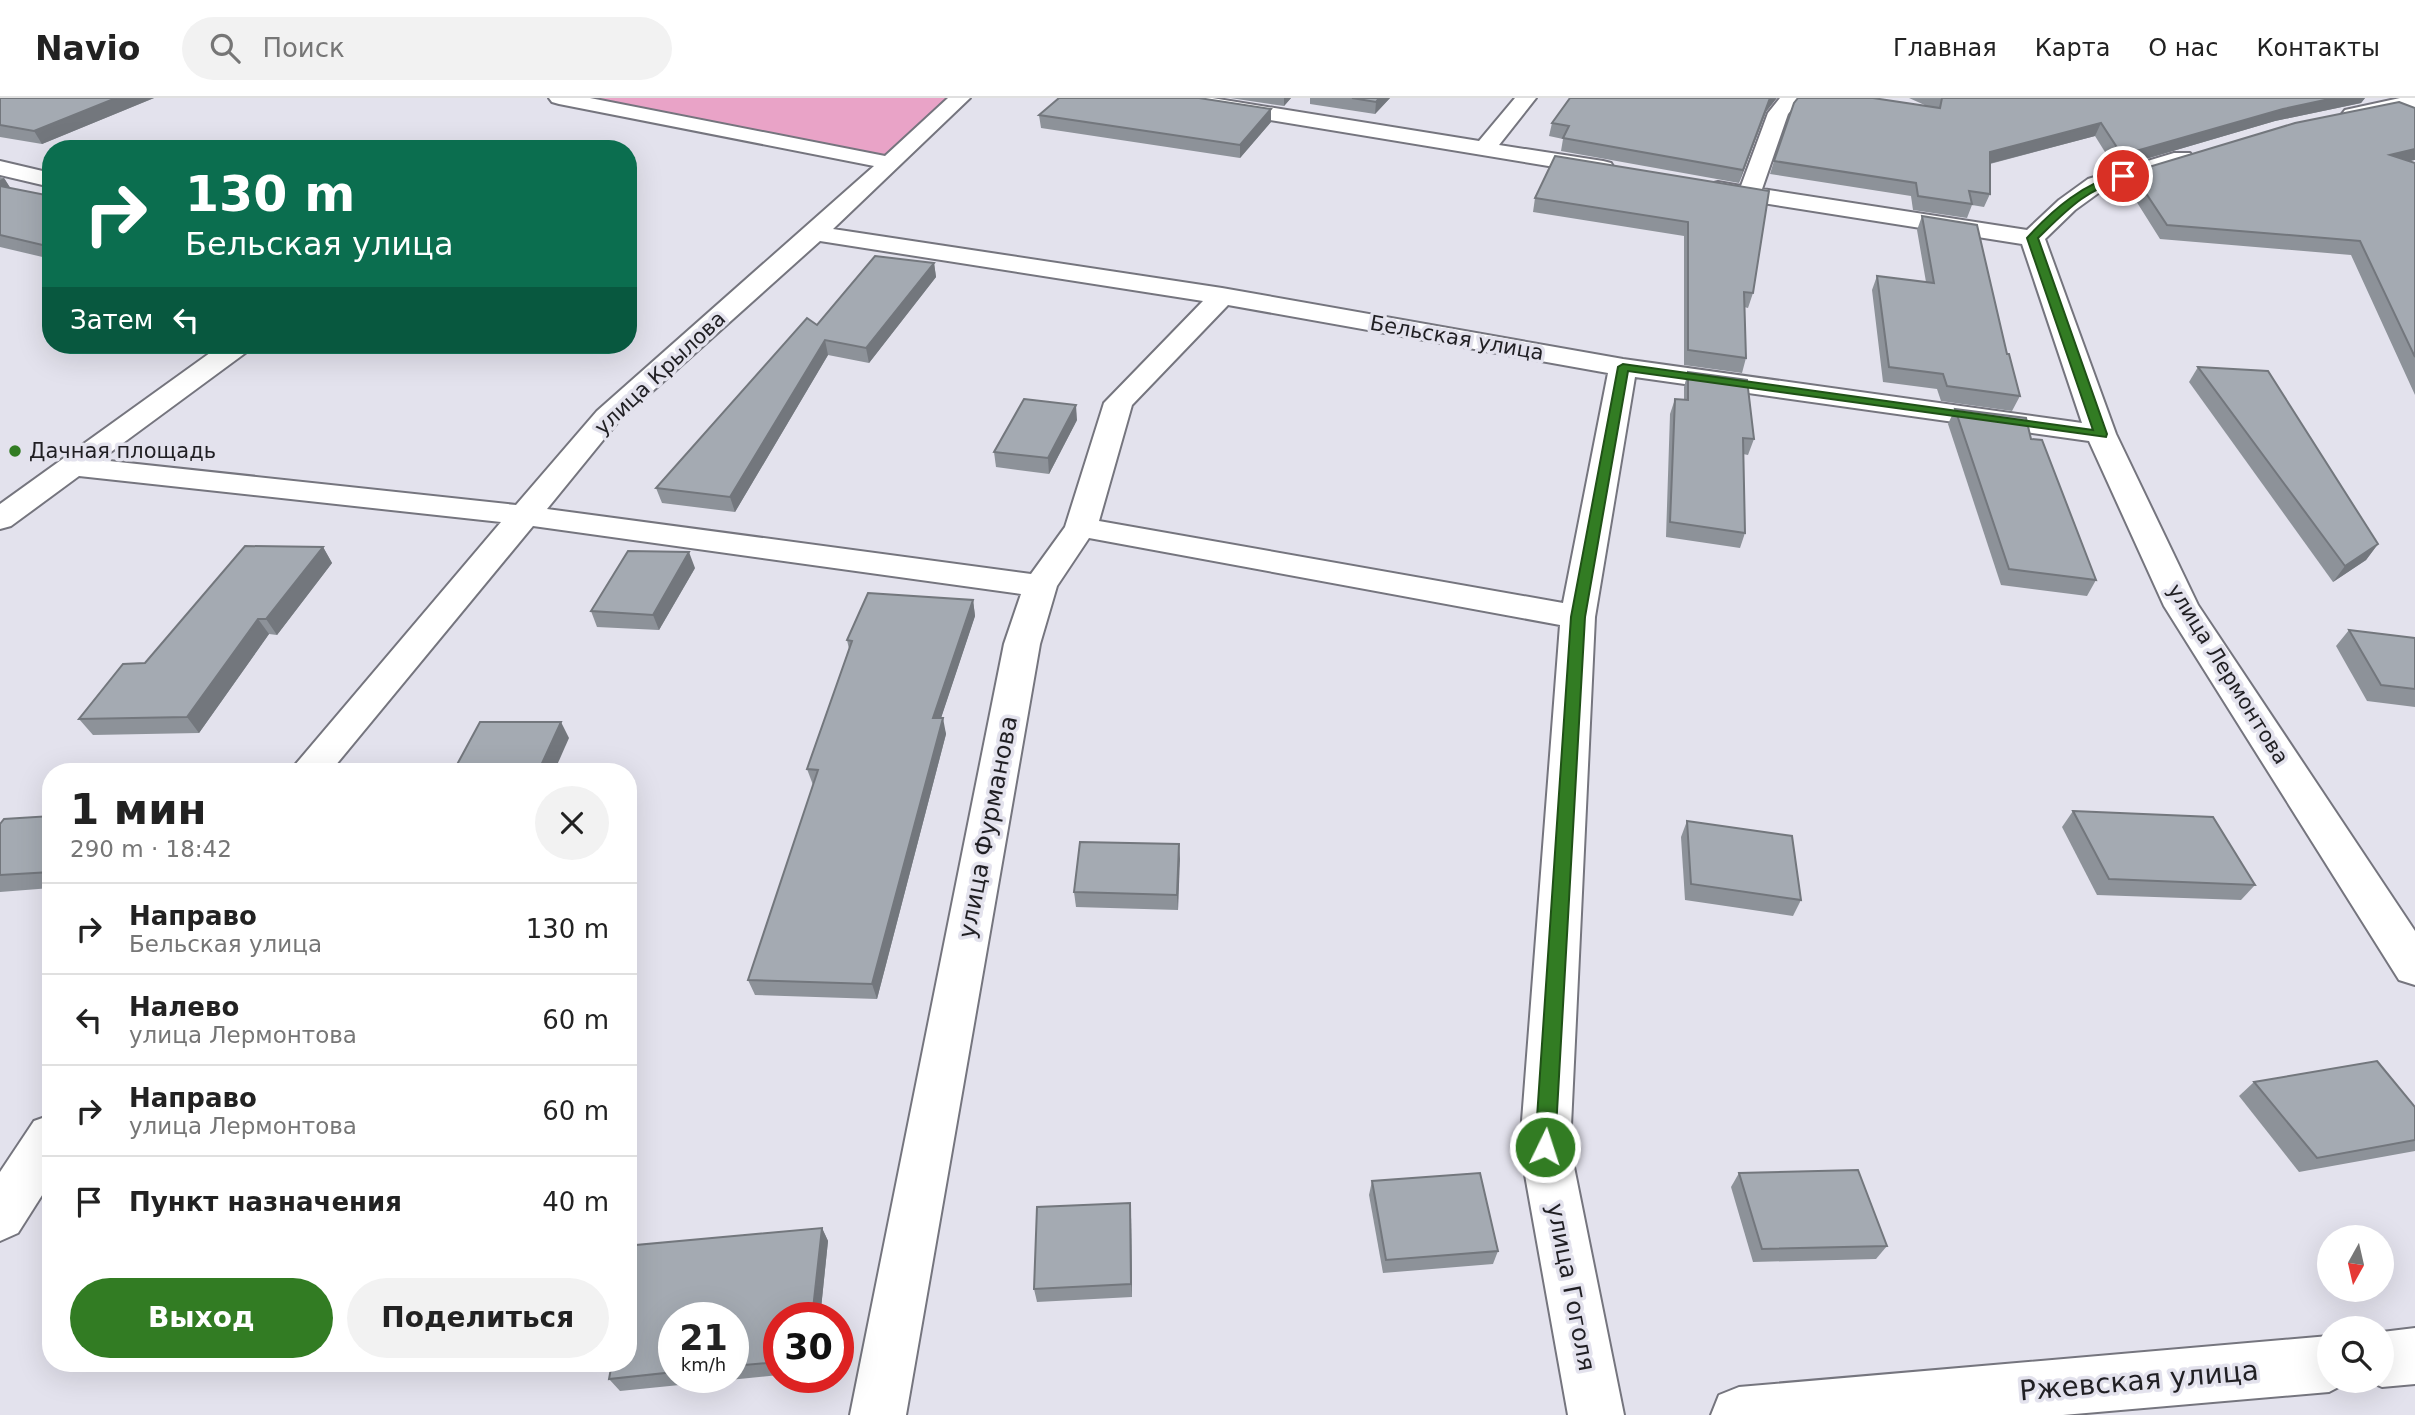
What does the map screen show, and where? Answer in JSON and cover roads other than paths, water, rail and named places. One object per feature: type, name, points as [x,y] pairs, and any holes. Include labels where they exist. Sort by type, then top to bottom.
[{"type":"street","points":[[559,98],[890,163]]},
{"type":"street","name":"улица Крылова","points":[[316,763],[607,417],[815,233],[960,98]]},
{"type":"street","points":[[1174,98],[1267,104],[1631,173]]},
{"type":"street","points":[[1486,147],[1526,98]]},
{"type":"street","points":[[1749,194],[1778,113],[1791,98]]},
{"type":"street","points":[[2323,120],[2415,101]]},
{"type":"street","points":[[1696,185],[2032,238],[2067,205],[2096,184],[2203,152]]},
{"type":"street","points":[[0,167],[42,178]]},
{"type":"street","name":"Бельская улица","points":[[815,233],[1222,296],[1623,367],[2101,434]]},
{"type":"street","name":"улица Лермонтова","points":[[2032,238],[2101,434],[2181,606],[2415,967]]},
{"type":"street","name":"улица Фурманова","points":[[878,1415],[1022,643],[1040,586],[1082,527],[1118,403],[1222,296]]},
{"type":"street","points":[[0,519],[226,354]]},
{"type":"street","name":"улица Гоголя","points":[[1596,1415],[1545,1147],[1578,617],[1623,367]]},
{"type":"street","points":[[72,466],[524,516],[1040,586]]},
{"type":"street","points":[[1082,527],[1578,617]]},
{"type":"street","points":[[0,1216],[42,1151]]},
{"type":"street","points":[[2394,1358],[2415,1356]]},
{"type":"street","name":"Ржевская улица","points":[[1739,1415],[2317,1364]]},
{"type":"place","name":"Дачная площадь","points":[[15,451]]}]
